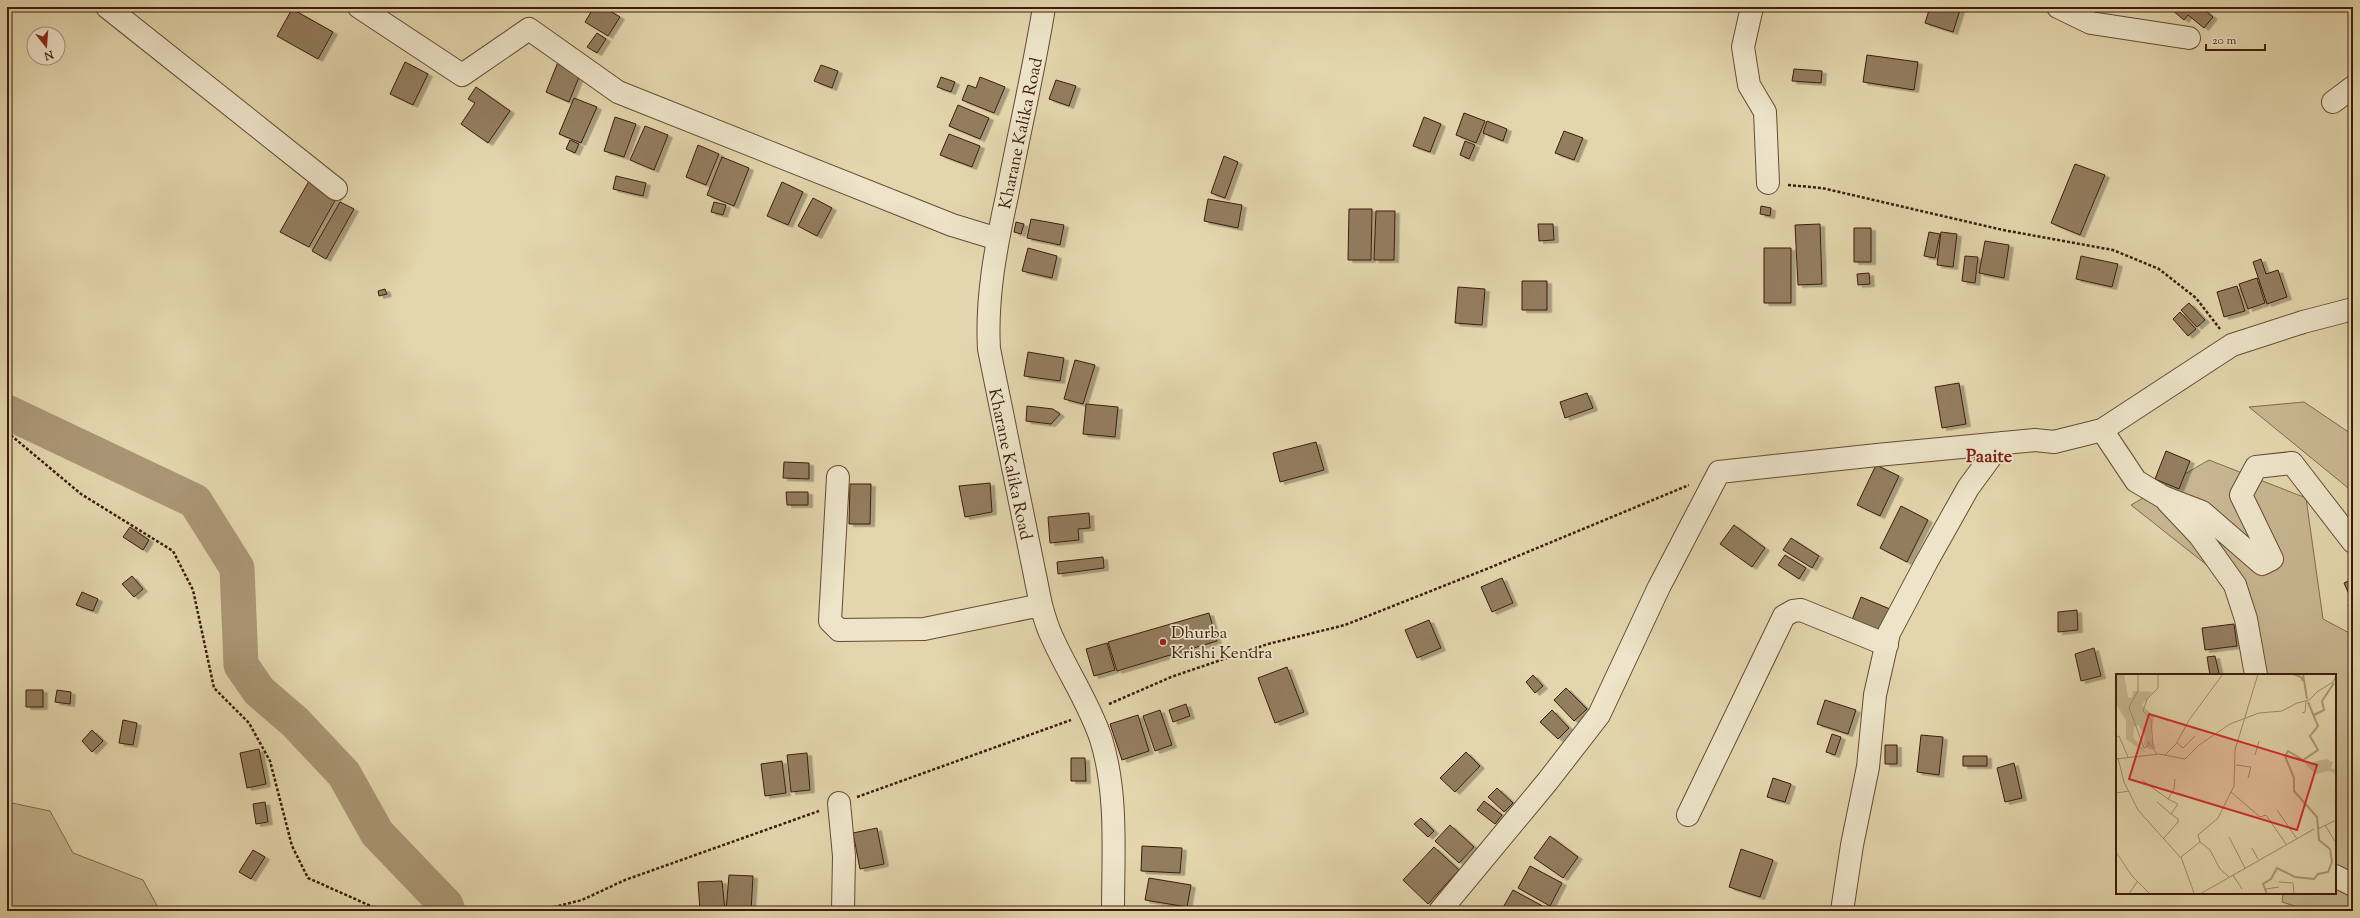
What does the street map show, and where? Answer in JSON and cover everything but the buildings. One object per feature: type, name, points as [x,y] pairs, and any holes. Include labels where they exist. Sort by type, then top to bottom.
[{"type":"street","points":[[108,7],[336,189]]},
{"type":"street","points":[[359,7],[462,75],[529,29],[618,92],[937,219],[998,239]]},
{"type":"street","name":"Kharane Kalika Road","points":[[1044,7],[1036,56],[998,239],[987,317],[989,350],[1041,605],[1051,636],[1090,712],[1101,738],[1109,770],[1112,795],[1113,911]]},
{"type":"street","points":[[1752,7],[1743,47],[1749,85],[1765,112],[1768,183]]},
{"type":"street","points":[[2058,7],[2091,23],[2189,38]]},
{"type":"street","points":[[2333,102],[2353,87]]},
{"type":"street","points":[[1440,911],[1547,782],[1599,715],[1659,587],[1719,472],[2001,443],[2035,440],[2054,442],[2102,430],[2232,345],[2303,322],[2353,309]]},
{"type":"street","points":[[2102,430],[2136,481],[2164,497],[2202,512],[2262,564],[2272,559],[2242,495],[2256,467],[2292,463],[2353,542]]},
{"type":"street","points":[[1842,911],[1852,845],[1868,767],[1875,695],[1889,633],[1968,488],[2001,443]]},
{"type":"street","points":[[838,477],[830,620],[839,630],[924,629],[1041,605]]},
{"type":"street","points":[[2164,497],[2200,536],[2235,585],[2246,620],[2256,674]]},
{"type":"street","points":[[1688,815],[1784,616],[1793,611],[1801,610],[1887,645]]},
{"type":"street","points":[[839,803],[844,856],[843,911]]},
{"type":"street","points":[[2336,876],[2353,885]]},
{"type":"path","points":[[1768,183],[1822,188],[2004,230],[2113,250],[2159,269],[2196,298],[2232,345]]},
{"type":"path","points":[[7,432],[81,494],[173,551],[193,590],[214,688],[249,723],[270,761],[292,846],[308,878],[382,911]]},
{"type":"path","points":[[539,911],[582,900],[625,880],[720,848],[839,803],[991,750],[1090,712],[1171,677],[1268,644],[1346,625],[1489,568],[1719,472]]},
{"type":"shaded area","points":[[2304,402],[2353,435],[2353,492],[2249,407]]},
{"type":"shaded area","points":[[2209,460],[2306,498],[2323,619],[2353,635],[2353,911],[2310,911],[2282,902],[2283,894],[2336,894],[2336,674],[2251,674],[2250,644],[2217,573],[2131,505]]},
{"type":"shaded area","points":[[7,802],[50,811],[73,853],[143,880],[160,911],[7,911]]},
{"type":"waterway","points":[[7,412],[195,501],[237,568],[241,665],[259,691],[295,722],[344,774],[377,833],[446,905],[448,911]]},
{"type":"place","name":"Dhurba Krishi Kendra","points":[[1163,642]]},
{"type":"district","name":"Paaite","points":[[1989,456]]}]
